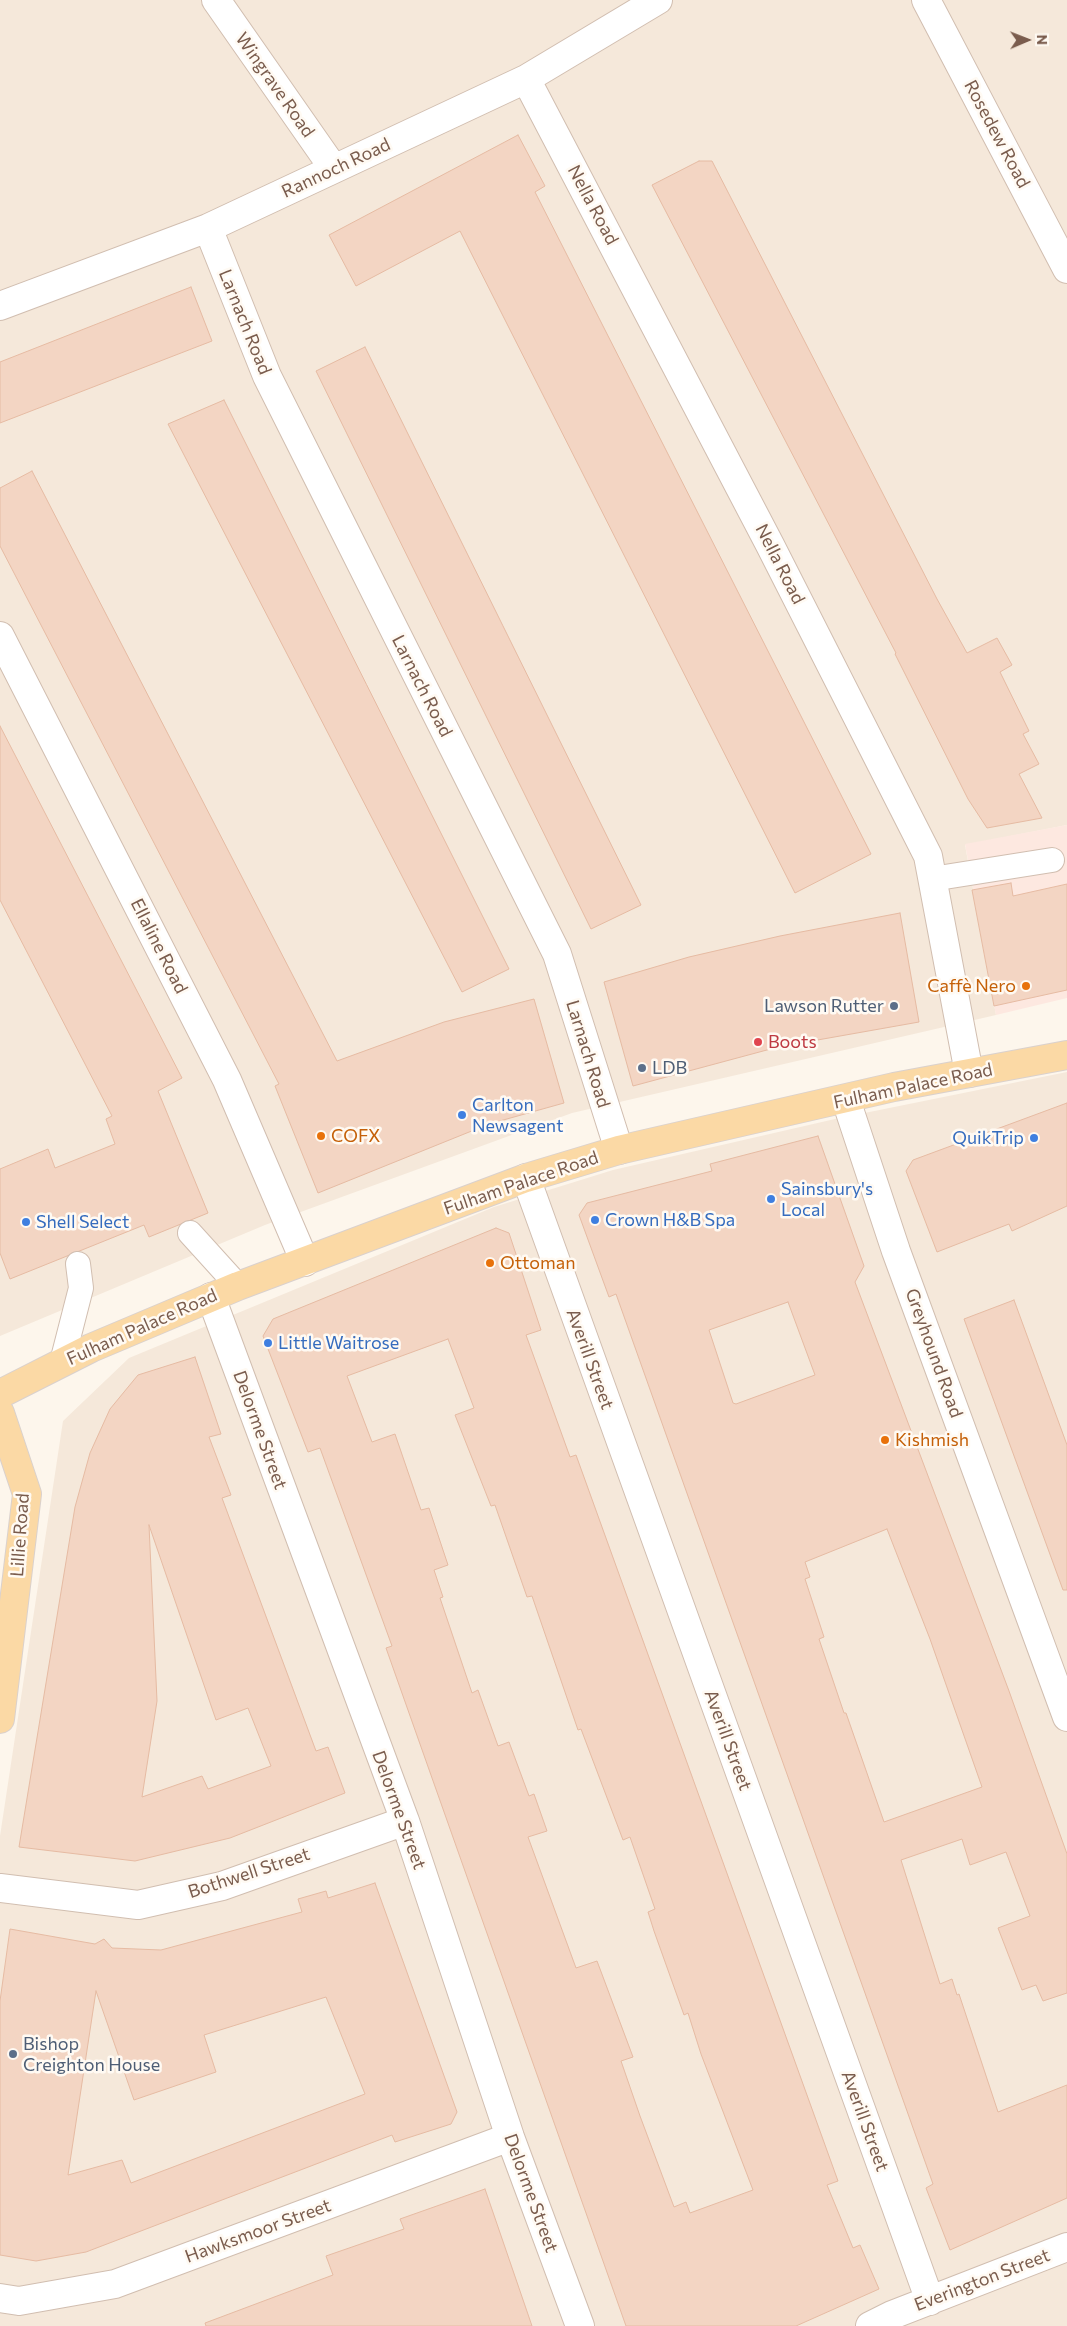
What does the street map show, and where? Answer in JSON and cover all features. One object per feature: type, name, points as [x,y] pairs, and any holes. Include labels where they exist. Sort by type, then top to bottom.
[{"type":"main road","name":"Fulham Palace Road","points":[[0,1394],[62,1362],[211,1297],[526,1178],[619,1150],[846,1100],[894,1087],[1067,1055]]},
{"type":"main road","name":"Lillie Road","points":[[0,1413],[27,1494],[0,1719]]},
{"type":"street","name":"Wingrave Road","points":[[216,0],[334,170]]},
{"type":"street","name":"Rannoch Road","points":[[0,306],[208,228],[334,170],[526,79],[625,8],[658,0]]},
{"type":"street","name":"Rosedew Road","points":[[926,0],[1067,269]]},
{"type":"street","name":"Nella Road","points":[[526,79],[770,545],[928,856],[969,1073]]},
{"type":"street","name":"Larnach Road","points":[[208,228],[267,376],[557,954],[619,1150]]},
{"type":"street","name":"Ellaline Road","points":[[0,636],[227,1080],[305,1262]]},
{"type":"street","name":"Greyhound Road","points":[[846,1100],[896,1251],[1067,1716]]},
{"type":"street","name":"Averill Street","points":[[526,1178],[930,2301]]},
{"type":"street","name":"Delorme Street","points":[[211,1297],[404,1821],[510,2137],[580,2326]]},
{"type":"street","name":"Bothwell Street","points":[[0,1888],[138,1905],[222,1886],[404,1821]]},
{"type":"street","name":"Hawksmoor Street","points":[[0,2298],[19,2301],[114,2284],[510,2137]]},
{"type":"street","name":"Everington Street","points":[[886,2322],[930,2301],[1067,2247]]},
{"type":"lane","points":[[932,879],[1052,860]]},
{"type":"lane","points":[[190,1234],[238,1286]]},
{"type":"lane","points":[[62,1362],[81,1288],[78,1264]]},
{"type":"shaded area","points":[[0,0],[1067,0],[1067,825],[965,845],[996,1015],[572,1113],[265,1225],[0,1336]]},
{"type":"shaded area","points":[[1067,825],[1067,998],[996,1015],[965,844]]},
{"type":"shaded area","points":[[1067,1072],[1067,2326],[0,2326],[0,1836],[63,1421],[129,1358],[494,1207],[613,1170],[835,1119]]},
{"type":"building","points":[[518,135],[545,186],[535,192],[871,854],[795,893],[460,231],[356,286],[329,235]]},
{"type":"building","points":[[699,161],[712,161],[937,599],[967,653],[997,638],[1012,665],[1000,672],[1029,731],[1023,734],[1039,764],[1019,774],[1042,818],[987,828],[968,799],[896,653],[652,185]]},
{"type":"building","points":[[191,287],[212,341],[0,423],[0,362]]},
{"type":"building","points":[[365,347],[641,905],[591,929],[316,371]]},
{"type":"building","points":[[224,400],[509,969],[462,992],[168,424]]},
{"type":"building","points":[[32,471],[337,1061],[444,1022],[534,999],[564,1103],[489,1124],[318,1193],[275,1086],[279,1084],[0,546],[0,488]]},
{"type":"building","points":[[0,726],[182,1078],[158,1091],[208,1213],[149,1237],[144,1225],[10,1279],[0,1253],[0,1169],[48,1149],[55,1168],[115,1144],[106,1119],[112,1116],[0,900]]},
{"type":"building","points":[[1011,883],[1013,896],[1067,884],[1067,990],[994,1006],[972,890]]},
{"type":"building","points":[[900,913],[919,1022],[778,1047],[633,1086],[604,982],[689,957],[780,936]]},
{"type":"building","points":[[1067,1103],[1067,1206],[1012,1231],[1009,1224],[937,1252],[906,1171],[913,1160]]},
{"type":"building","points":[[818,1136],[864,1266],[855,1282],[1009,1691],[1067,1854],[1067,1993],[1043,2001],[1036,1985],[1022,1990],[998,1928],[1030,1916],[1006,1852],[970,1865],[962,1839],[901,1860],[940,1984],[952,1979],[957,1995],[959,1994],[998,2112],[1067,2085],[1067,2198],[950,2250],[926,2188],[933,2184],[616,1294],[609,1297],[579,1215],[587,1203],[712,1171],[710,1164]],"holes":[[[788,1302],[815,1375],[736,1404],[733,1403],[709,1330]],[[887,1529],[930,1639],[982,1787],[884,1822],[819,1639],[824,1637],[805,1579],[810,1577],[805,1562]]]},
{"type":"building","points":[[496,1228],[509,1233],[541,1330],[526,1335],[570,1457],[576,1455],[838,2181],[827,2185],[853,2248],[860,2245],[879,2289],[796,2326],[626,2326],[386,1648],[392,1646],[320,1448],[308,1452],[263,1336],[273,1319]],"holes":[[[448,1339],[474,1408],[455,1415],[491,1506],[495,1505],[527,1597],[532,1596],[578,1730],[581,1729],[623,1840],[630,1837],[655,1909],[648,1912],[654,1931],[684,2015],[688,2013],[701,2054],[753,2190],[690,2213],[686,2202],[674,2207],[640,2116],[621,2061],[633,2057],[597,1961],[576,1968],[528,1837],[547,1831],[534,1794],[529,1796],[509,1742],[498,1746],[478,1690],[472,1693],[440,1598],[443,1597],[434,1570],[448,1565],[429,1508],[421,1510],[395,1434],[372,1442],[347,1376]]]},
{"type":"building","points":[[1014,1300],[1067,1445],[1067,1590],[1063,1590],[964,1319]]},
{"type":"building","points":[[195,1357],[221,1434],[209,1437],[231,1495],[222,1498],[316,1751],[328,1747],[345,1793],[230,1838],[135,1861],[19,1847],[75,1507],[90,1453],[110,1409],[138,1375]],"holes":[[[149,1525],[216,1720],[248,1708],[271,1766],[208,1789],[202,1776],[142,1797],[157,1701]]]},
{"type":"building","points":[[375,1883],[457,2112],[451,2124],[395,2142],[392,2135],[86,2252],[36,2261],[0,2255],[0,2001],[10,1929],[95,1944],[104,1939],[112,1948],[161,1950],[302,1912],[298,1899],[326,1891],[328,1898]],"holes":[[[96,1991],[134,2100],[216,2072],[204,2035],[326,1997],[365,2094],[131,2183],[122,2160],[68,2175]]]},
{"type":"building","points":[[485,2189],[532,2326],[206,2326],[205,2323],[333,2275],[326,2256],[404,2229],[400,2219]]},
{"type":"place","name":"Caffè Nero","points":[[1026,986]]},
{"type":"place","name":"Lawson Rutter","points":[[894,1006]]},
{"type":"place","name":"Boots","points":[[758,1042]]},
{"type":"place","name":"LDB","points":[[642,1068]]},
{"type":"place","name":"Carlton Newsagent","points":[[462,1115]]},
{"type":"place","name":"COFX","points":[[321,1136]]},
{"type":"place","name":"QuikTrip","points":[[1034,1138]]},
{"type":"place","name":"Sainsbury's Local","points":[[771,1199]]},
{"type":"place","name":"Crown H&B Spa","points":[[595,1220]]},
{"type":"place","name":"Shell Select","points":[[26,1222]]},
{"type":"place","name":"Ottoman","points":[[490,1263]]},
{"type":"place","name":"Little Waitrose","points":[[268,1343]]},
{"type":"place","name":"Kishmish","points":[[885,1440]]},
{"type":"place","name":"Bishop Creighton House","points":[[13,2054]]}]
